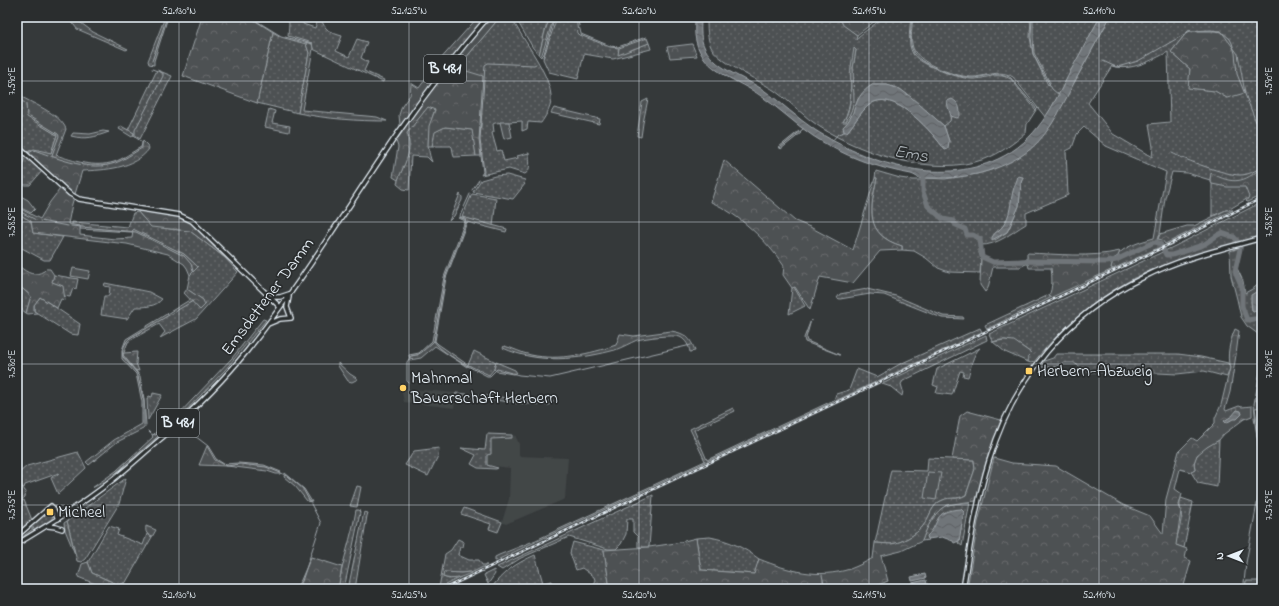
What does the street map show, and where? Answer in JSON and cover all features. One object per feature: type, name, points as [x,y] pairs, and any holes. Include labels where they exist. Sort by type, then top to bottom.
[{"type":"street","name":"Emsdettener Damm","points":[[17,544],[58,519],[126,469],[181,421],[210,392],[246,352],[290,294],[398,133],[432,86],[488,17]]},
{"type":"street","points":[[17,146],[70,194],[79,199],[179,215],[192,221],[280,307]]},
{"type":"street","points":[[963,589],[978,507],[986,472],[998,434],[1014,400],[1028,377],[1047,352],[1074,323],[1101,302],[1134,282],[1164,268],[1262,238]]},
{"type":"street","points":[[267,324],[274,321],[291,318],[287,307],[290,294],[280,297],[270,297]]},
{"type":"street","points":[[17,536],[50,506],[53,508],[58,519]]},
{"type":"street","points":[[47,526],[62,529]]},
{"type":"shaded area","points":[[401,388],[456,393],[454,408],[404,402]]},
{"type":"shaded area","points":[[515,435],[519,444],[519,456],[568,458],[565,499],[506,524],[502,522],[509,499],[510,468],[487,465],[487,454],[491,454],[491,439],[512,438]]},
{"type":"green space","points":[[66,17],[73,17],[93,32],[128,49],[126,50],[77,29]]},
{"type":"green space","points":[[165,17],[168,17],[154,65],[149,64],[148,61]]},
{"type":"green space","points":[[202,17],[246,17],[254,20],[273,32],[257,103],[183,76]]},
{"type":"green space","points":[[288,17],[304,18],[303,24],[315,28],[318,19],[321,18],[328,30],[334,34],[342,36],[336,51],[349,57],[357,39],[367,42],[361,58],[368,62],[364,71],[384,80],[383,82],[313,49],[312,43],[288,36]]},
{"type":"green space","points":[[478,17],[500,17],[459,66],[460,69],[483,76],[479,140],[481,156],[476,156],[472,130],[445,127],[435,132],[432,146],[428,146],[429,126],[435,110],[428,107],[407,133],[409,140],[409,152],[398,180],[393,177],[398,147],[396,141],[403,131],[400,125],[399,115],[402,106],[410,95],[411,83],[419,88],[438,62]]},
{"type":"green space","points":[[500,17],[511,17],[536,58],[547,80],[551,103],[548,112],[541,123],[528,122],[527,129],[522,131],[522,121],[493,124],[494,132],[492,133],[497,151],[501,150],[504,161],[518,158],[517,156],[529,153],[529,170],[525,174],[509,169],[481,175],[483,172],[479,140],[481,122],[459,66]]},
{"type":"green space","points":[[515,17],[550,17],[539,55],[533,48]]},
{"type":"green space","points":[[550,17],[554,17],[541,57],[539,55]]},
{"type":"green space","points":[[557,17],[576,17],[578,33],[580,35],[610,47],[619,48],[619,54],[649,43],[651,49],[613,59],[584,54],[578,79],[549,72],[543,59]]},
{"type":"green space","points":[[707,17],[839,17],[844,25],[857,35],[856,40],[884,17],[911,17],[909,36],[910,45],[913,54],[917,58],[941,71],[960,77],[975,79],[1002,76],[1011,79],[1036,110],[1027,124],[1026,133],[1002,151],[985,159],[965,164],[944,166],[900,160],[878,154],[857,146],[820,127],[775,91],[722,59],[711,47],[708,36]],"holes":[[[856,50],[853,68],[852,109],[843,122],[850,102],[851,69]],[[872,85],[887,85],[900,89],[944,126],[949,141],[945,150],[914,116],[903,108],[883,100],[870,104],[847,132],[843,127],[853,114],[858,99]]]},
{"type":"green space","points":[[839,17],[880,17],[857,35],[843,25]]},
{"type":"green space","points":[[913,17],[1031,17],[1030,37],[1033,54],[1048,85],[1050,83],[1034,53],[1033,17],[1100,17],[1046,118],[1013,77],[999,73],[967,77],[940,69],[916,54],[912,44]]},
{"type":"green space","points":[[1110,17],[1262,17],[1262,190],[1228,210],[1212,216],[1212,184],[1210,180],[1187,173],[1172,172],[1165,198],[1160,234],[1157,239],[1160,247],[1113,269],[1111,268],[1113,259],[1123,250],[1154,238],[1166,172],[1106,146],[1084,127],[1077,134],[1072,148],[1066,151],[1068,195],[1026,213],[1026,224],[1004,238],[986,245],[980,245],[980,273],[949,272],[938,268],[926,258],[914,251],[902,250],[902,246],[881,235],[876,228],[872,210],[877,178],[875,178],[876,171],[913,180],[923,180],[924,178],[945,179],[977,174],[991,170],[1013,160],[1032,147],[1051,125]],"holes":[[[1188,31],[1221,31],[1227,98],[1215,91],[1189,88],[1190,69],[1171,52]],[[1168,52],[1170,122],[1149,124],[1153,147],[1152,157],[1113,134],[1088,103],[1112,66],[1127,67],[1148,62]],[[1023,177],[1019,206],[1007,232],[995,240],[994,234],[1003,227],[1011,210],[1013,192]]]},
{"type":"green space","points":[[1188,31],[1221,31],[1238,54],[1245,93],[1227,98],[1215,91],[1188,88],[1190,69],[1171,52]]},
{"type":"green space","points":[[273,32],[281,37],[306,44],[309,53],[298,113],[257,103]]},
{"type":"green space","points":[[647,38],[649,43],[618,55],[619,48]]},
{"type":"green space","points":[[307,42],[312,43],[313,49],[302,110],[377,117],[387,121],[342,119],[298,113],[309,53],[306,44]]},
{"type":"green space","points":[[692,44],[697,56],[670,58],[667,47]]},
{"type":"green space","points":[[854,48],[856,50],[853,68],[854,101],[846,122],[843,122],[849,109],[851,67]]},
{"type":"green space","points":[[157,70],[172,76],[140,139],[128,130]]},
{"type":"green space","points":[[17,94],[51,113],[63,123],[66,129],[56,155],[84,163],[107,164],[121,159],[141,147],[143,141],[147,145],[149,149],[143,156],[135,161],[109,169],[82,171],[72,204],[68,224],[80,226],[80,235],[115,239],[132,238],[133,229],[184,254],[198,267],[190,275],[184,264],[168,254],[127,244],[33,233],[31,221],[17,213],[17,207],[40,219],[50,202],[63,185],[28,152],[34,149],[51,153],[57,135],[27,117],[26,104],[17,97]]},
{"type":"green space","points":[[17,97],[26,103],[28,117],[57,135],[51,153],[31,150],[28,152],[17,143]]},
{"type":"green space","points":[[648,99],[641,137],[637,136],[642,102]]},
{"type":"green space","points":[[428,106],[435,109],[431,122],[428,142],[432,162],[427,157],[411,156],[409,190],[403,189],[397,184],[407,157],[409,139],[407,133]]},
{"type":"green space","points":[[554,108],[600,119],[599,124],[551,113]]},
{"type":"green space","points":[[269,109],[275,111],[272,123],[290,126],[289,132],[265,127]]},
{"type":"green space","points":[[500,122],[509,122],[512,137],[504,139]]},
{"type":"green space","points":[[121,126],[134,133],[132,137],[119,129]]},
{"type":"green space","points":[[445,127],[473,130],[476,156],[454,157],[451,146],[432,146],[434,132]]},
{"type":"green space","points":[[103,131],[109,132],[81,138],[71,136],[73,133],[90,134]]},
{"type":"green space","points":[[799,131],[801,133],[781,149],[779,147]]},
{"type":"green space","points":[[17,148],[42,171],[30,185],[17,185]]},
{"type":"green space","points":[[724,160],[795,221],[810,227],[853,250],[875,178],[877,178],[872,210],[876,228],[881,235],[902,246],[902,250],[880,251],[853,283],[820,277],[810,310],[795,287],[792,288],[783,275],[784,266],[761,238],[742,221],[711,202]]},
{"type":"green space","points":[[1262,167],[1262,195],[1247,202],[1246,201],[1249,197],[1245,187],[1227,187],[1212,184],[1210,180],[1211,173],[1232,181],[1244,179]]},
{"type":"green space","points":[[507,175],[525,180],[525,184],[513,199],[473,192],[481,180],[495,176]]},
{"type":"green space","points":[[17,194],[28,200],[35,209],[31,213],[17,206]]},
{"type":"green space","points":[[460,194],[462,200],[454,216],[449,221]]},
{"type":"green space","points":[[472,194],[496,198],[493,226],[462,217]]},
{"type":"green space","points":[[1262,202],[1262,236],[1181,259],[1154,269],[1120,286],[1104,296],[1073,320],[1034,362],[1028,362],[1028,356],[1031,353],[1018,344],[1008,340],[998,340],[993,342],[989,334],[1175,246]]},
{"type":"green space","points":[[1226,210],[1233,210],[1165,244],[1162,240],[1158,239],[1160,234],[1187,226],[1194,226]]},
{"type":"green space","points":[[140,211],[179,217],[189,221],[224,257],[190,231],[151,227],[138,212]]},
{"type":"green space","points":[[138,212],[144,219],[169,229],[190,231],[224,257],[238,272],[196,319],[160,338],[165,332],[159,324],[128,342],[123,355],[140,376],[146,425],[143,429],[117,442],[89,465],[86,462],[114,440],[142,424],[142,402],[136,374],[122,359],[122,350],[126,339],[191,299],[200,310],[203,300],[187,289],[190,275],[198,267],[184,254],[133,230],[132,232],[80,229],[80,226],[72,225],[72,222],[128,227],[133,213]]},
{"type":"green space","points":[[17,213],[31,221],[33,233],[63,237],[50,260],[44,260],[20,247],[17,251]]},
{"type":"green space","points":[[462,217],[507,229],[506,232],[467,222],[446,278],[435,341],[468,365],[467,367],[435,346],[421,358],[410,360],[409,355],[419,353],[432,341],[444,277],[465,221],[459,218]]},
{"type":"green space","points":[[1242,247],[1237,268],[1243,281],[1245,293],[1262,281],[1262,305],[1251,301],[1252,310],[1262,309],[1262,339],[1247,326],[1241,317],[1231,276],[1230,251]]},
{"type":"green space","points":[[1120,251],[1118,256],[1113,259],[1111,268],[1113,269],[1052,297],[1049,295],[1052,286],[1051,268],[1029,268],[1028,264],[1020,267],[993,267],[988,288],[985,292],[980,285],[981,258],[983,255],[988,260],[993,261],[1027,259],[1027,253],[1086,255]]},
{"type":"green space","points":[[20,267],[34,274],[50,269],[54,275],[52,282],[63,286],[65,300],[61,299],[57,308],[40,297],[34,305],[34,311],[37,313],[26,313],[31,296],[17,284],[17,272]]},
{"type":"green space","points":[[73,268],[90,271],[88,279],[71,276]]},
{"type":"green space","points":[[54,275],[78,279],[76,289],[73,288],[70,297],[64,296],[62,286],[51,282]]},
{"type":"green space","points":[[105,283],[149,292],[162,299],[157,304],[146,307],[135,307],[127,319],[101,315],[104,296],[109,296],[110,287],[104,286]]},
{"type":"green space","points":[[17,284],[31,296],[26,313],[17,306]]},
{"type":"green space","points":[[794,287],[805,306],[789,314],[792,288]]},
{"type":"green space","points":[[187,289],[203,300],[205,305],[200,310],[184,293]]},
{"type":"green space","points":[[867,289],[896,296],[943,316],[963,317],[964,319],[942,318],[884,295],[870,294],[840,299],[837,298],[840,294]]},
{"type":"green space","points":[[1049,295],[1052,297],[987,329],[985,325]]},
{"type":"green space","points":[[40,297],[80,324],[78,335],[70,334],[34,311],[34,305]]},
{"type":"green space","points":[[263,319],[266,320],[225,370],[179,418],[108,480],[92,488],[116,471],[153,437],[152,436],[170,418],[176,417],[232,358]]},
{"type":"green space","points":[[811,320],[806,338],[807,341],[840,355],[805,342],[804,338]]},
{"type":"green space","points":[[980,328],[982,332],[495,561],[495,557],[499,555],[536,540],[705,461],[690,429],[733,408],[735,411],[694,430],[707,460],[834,400],[836,394],[849,390],[857,369],[877,377],[900,364]]},
{"type":"green space","points":[[1235,329],[1239,331],[1236,355],[1230,392],[1225,409],[1226,411],[1239,406],[1252,406],[1252,416],[1244,419],[1224,434],[1219,440],[1197,455],[1194,463],[1195,470],[1191,472],[1180,469],[1175,489],[1182,494],[1179,505],[1181,511],[1176,545],[1187,549],[1185,558],[1191,561],[1183,589],[967,589],[978,522],[994,458],[1012,463],[1056,466],[1123,505],[1150,516],[1163,534],[1166,499],[1179,451],[1192,438],[1197,441],[1215,423],[1215,418],[1221,405],[1230,368],[1228,358],[1229,348]]},
{"type":"green space","points":[[671,331],[680,333],[687,337],[692,343],[695,351],[690,352],[687,343],[682,338],[676,336],[652,337],[637,340],[615,350],[573,358],[558,359],[530,356],[503,348],[504,346],[527,354],[542,357],[574,356],[616,345],[620,334],[634,336]]},
{"type":"green space","points":[[986,335],[987,340],[903,381],[901,384],[903,391],[902,396],[891,387],[882,384]]},
{"type":"green space","points":[[1004,340],[1014,341],[1031,353],[1028,356],[1028,362],[1005,352],[993,342]]},
{"type":"green space","points":[[980,348],[973,358],[968,377],[963,376],[964,372],[960,371],[952,395],[936,393],[938,387],[933,385],[937,369]]},
{"type":"green space","points":[[474,351],[496,362],[494,369],[489,375],[468,365]]},
{"type":"green space","points":[[137,352],[136,363],[139,371],[135,370],[123,355],[124,353]]},
{"type":"green space","points":[[1056,354],[1178,354],[1228,363],[1230,368],[1227,377],[1204,371],[1177,374],[1089,372],[1074,363],[1064,363],[1054,367],[1040,367],[1044,361],[1053,358]]},
{"type":"green space","points":[[1262,360],[1256,401],[1262,399],[1262,407],[1255,408],[1261,447],[1260,449],[1258,446],[1254,404]]},
{"type":"green space","points":[[496,362],[515,370],[517,373],[513,374],[496,371],[494,369]]},
{"type":"green space","points":[[338,363],[358,379],[352,382],[348,381],[338,366]]},
{"type":"green space","points":[[153,393],[162,395],[148,420],[147,399],[149,396],[152,397]]},
{"type":"green space","points":[[456,393],[510,398],[510,402],[455,395]]},
{"type":"green space","points":[[516,400],[553,401],[553,403],[549,405],[515,403]]},
{"type":"green space","points":[[967,411],[1001,420],[987,459],[976,501],[951,504],[943,507],[935,515],[922,541],[901,551],[881,556],[888,581],[878,585],[879,589],[610,589],[604,550],[649,547],[696,538],[701,570],[754,574],[759,559],[793,570],[826,573],[850,569],[865,562],[873,558],[875,543],[891,544],[908,538],[923,526],[933,508],[939,502],[966,495],[975,469],[974,460],[952,459],[960,416]]},
{"type":"green space","points":[[487,434],[512,435],[512,438],[491,439],[491,454],[487,455],[487,465],[498,468],[496,469],[478,468],[471,464],[476,455],[461,448],[485,450]]},
{"type":"green space","points":[[1219,440],[1217,487],[1198,483],[1191,472],[1195,470],[1195,459],[1201,451]]},
{"type":"green space","points":[[207,446],[215,460],[227,466],[199,465]]},
{"type":"green space","points":[[439,448],[438,456],[428,476],[405,465],[414,451]]},
{"type":"green space","points":[[78,452],[86,468],[58,494],[51,478],[59,473],[25,485],[24,488],[22,487],[17,491],[17,478],[20,472],[27,466]]},
{"type":"green space","points":[[928,458],[974,460],[975,469],[966,495],[939,502],[933,508],[923,526],[908,538],[891,544],[875,543],[891,470],[927,471]]},
{"type":"green space","points":[[238,463],[264,465],[281,472],[280,474],[276,474],[267,471],[227,466],[225,464]]},
{"type":"green space","points":[[928,472],[941,473],[936,500],[924,498]]},
{"type":"green space","points":[[285,473],[304,489],[312,502],[307,501],[295,486],[284,477]]},
{"type":"green space","points":[[126,478],[119,504],[85,559],[81,562],[77,561],[67,521]]},
{"type":"green space","points":[[357,486],[361,487],[357,507],[350,506]]},
{"type":"green space","points":[[22,487],[26,492],[25,497],[20,501],[17,500],[17,491]]},
{"type":"green space","points":[[653,495],[649,547],[638,547],[638,537],[633,532],[633,519],[627,519],[626,534],[621,544],[616,549],[608,549],[569,537],[521,558],[502,570],[497,567]]},
{"type":"green space","points":[[1181,498],[1193,502],[1184,548],[1175,545],[1180,528]]},
{"type":"green space","points":[[24,500],[32,520],[17,533],[17,503]]},
{"type":"green space","points":[[970,502],[962,546],[958,543],[964,512],[928,539],[929,540],[922,541],[935,515],[943,507],[956,503]]},
{"type":"green space","points":[[464,508],[502,522],[498,532],[489,529],[491,524],[461,514]]},
{"type":"green space","points":[[49,509],[53,512],[52,519],[17,541],[34,528],[30,528]]},
{"type":"green space","points":[[356,510],[359,510],[360,513],[344,589],[338,589],[352,530]]},
{"type":"green space","points":[[364,512],[368,513],[355,589],[348,589]]},
{"type":"green space","points":[[67,521],[75,554],[65,530],[64,523]]},
{"type":"green space","points":[[109,526],[119,529],[117,535],[143,545],[147,534],[152,537],[126,582],[119,585],[92,573],[88,562]]},
{"type":"green space","points":[[146,526],[156,530],[152,537],[147,533]]},
{"type":"green space","points":[[710,537],[724,540],[736,545],[759,559],[755,574],[701,570],[696,538]]},
{"type":"green space","points":[[458,539],[464,542],[463,547],[460,547],[458,555],[469,560],[479,560],[482,565],[487,565],[471,573],[444,572],[443,577],[449,579],[461,577],[439,588],[445,554],[451,550]]},
{"type":"green space","points":[[573,542],[604,550],[610,589],[582,589],[592,586],[595,580],[594,577],[582,568],[576,570],[570,553]]},
{"type":"green space","points":[[535,555],[543,583],[552,581],[554,589],[491,589],[495,583],[510,569]]},
{"type":"green space","points":[[311,557],[342,567],[338,589],[295,589],[301,580]]},
{"type":"green space","points":[[88,562],[92,573],[119,585],[126,582],[122,589],[108,589],[78,577],[82,564]]},
{"type":"green space","points":[[494,570],[495,574],[488,584],[484,575]]},
{"type":"green space","points":[[444,572],[471,573],[451,579],[443,577]]},
{"type":"green space","points":[[1246,581],[1259,581],[1262,583],[1262,589],[1245,589]]},
{"type":"water","points":[[695,17],[701,17],[702,41],[707,53],[714,60],[730,72],[765,91],[815,130],[835,142],[880,161],[927,171],[951,171],[975,167],[998,159],[1023,143],[1050,109],[1100,17],[1110,17],[1053,122],[1039,141],[1030,149],[1010,162],[987,171],[953,178],[922,179],[911,174],[873,165],[836,150],[806,131],[761,96],[714,68],[700,52],[695,38]]},
{"type":"water","points":[[872,85],[887,85],[900,89],[911,97],[944,126],[949,141],[948,149],[945,150],[914,116],[903,108],[883,100],[870,104],[847,132],[844,132],[843,127],[851,116],[858,100],[865,90]]},
{"type":"water","points":[[952,99],[958,104],[960,116],[957,118],[951,116],[948,107],[947,101]]},
{"type":"water","points":[[1018,176],[1023,177],[1019,206],[1007,232],[992,240],[992,237],[1003,226],[1008,218],[1013,189]]},
{"type":"water","points":[[1256,292],[1258,293],[1258,302],[1262,305],[1262,309],[1254,311],[1252,310],[1251,295]]},
{"type":"water","points":[[1237,410],[1241,411],[1242,414],[1237,419],[1233,419],[1226,423],[1224,421],[1232,416]]},
{"type":"water","points":[[961,509],[964,512],[959,541],[954,543],[953,541],[942,537],[928,539],[927,536],[932,531],[941,515],[945,512]]},
{"type":"water","points":[[925,574],[926,578],[912,581],[911,577]]},
{"type":"water","points":[[926,580],[927,584],[913,587],[912,583]]},
{"type":"waterway","points":[[152,61],[167,17]]},
{"type":"waterway","points":[[250,17],[281,36],[312,44]]},
{"type":"waterway","points":[[543,57],[555,17]]},
{"type":"waterway","points":[[577,17],[581,34],[610,46],[618,47],[646,37]]},
{"type":"waterway","points":[[912,17],[910,35],[911,45],[918,58],[932,67],[959,76],[973,78],[1002,74],[1011,78],[1037,109]]},
{"type":"waterway","points":[[1032,17],[1031,37],[1033,54],[1052,89],[1059,95]]},
{"type":"waterway","points":[[1103,61],[1116,67],[1121,66],[1138,61],[1190,31],[1211,30],[1222,32],[1230,39],[1232,43],[1235,53],[1237,74],[1262,137]]},
{"type":"waterway","points":[[483,174],[480,140],[485,65],[488,63],[536,64]]},
{"type":"waterway","points":[[29,153],[34,150],[55,158],[96,166],[118,162],[142,148],[142,142],[135,137],[135,130],[163,76],[163,73],[152,69]]},
{"type":"waterway","points":[[944,126],[950,121],[951,116]]},
{"type":"waterway","points":[[30,117],[58,134],[59,136],[52,155]]},
{"type":"waterway","points":[[780,148],[803,129]]},
{"type":"waterway","points":[[832,141],[838,134],[844,132]]},
{"type":"waterway","points":[[1172,153],[1205,167],[1225,173],[1243,175],[1255,171],[1262,166]]},
{"type":"waterway","points":[[17,179],[25,158]]},
{"type":"waterway","name":"Ems","points":[[923,174],[923,192],[928,206],[943,219],[953,221],[956,225],[965,229],[967,235],[973,235],[980,239],[982,257],[993,262],[1107,262],[1116,260],[1154,242],[1160,243],[1166,255],[1172,255],[1203,245],[1222,233],[1234,237],[1238,242],[1240,249],[1235,271],[1242,287],[1242,306],[1247,320],[1262,318]]},
{"type":"waterway","points":[[472,190],[479,180]]},
{"type":"waterway","points":[[409,383],[407,381],[407,362],[411,356],[422,352],[434,341],[445,278],[466,222],[465,219],[461,218],[460,216],[470,194]]},
{"type":"waterway","points":[[17,210],[36,220]]},
{"type":"waterway","points":[[40,221],[68,226]]},
{"type":"waterway","points":[[71,226],[136,232],[184,256],[191,264],[193,271]]},
{"type":"waterway","points":[[144,425],[144,402],[137,373],[123,357],[124,347],[130,338],[193,301]]},
{"type":"waterway","points":[[434,341],[451,356],[487,376],[490,376],[497,369],[519,375],[550,378],[691,345]]},
{"type":"waterway","points":[[1254,417],[1262,467]]},
{"type":"waterway","points":[[148,431],[151,434],[156,435],[171,420],[174,421]]},
{"type":"waterway","points":[[182,426],[208,446],[216,459],[227,466],[240,464],[266,467],[288,476],[303,489],[310,502]]},
{"type":"waterway","points":[[1244,583],[1246,563],[1259,493]]},
{"type":"waterway","points":[[297,589],[302,581],[321,523],[311,504]]},
{"type":"waterway","points":[[822,575],[827,589]]},
{"type":"railway","points":[[443,589],[1166,246],[1262,198]]},
{"type":"place","name":"Herbern-Abzweig","points":[[1029,371]]},
{"type":"place","name":"Mahnmal Bauerschaft Herbern","points":[[403,388]]},
{"type":"place","name":"Micheel","points":[[50,512]]}]
